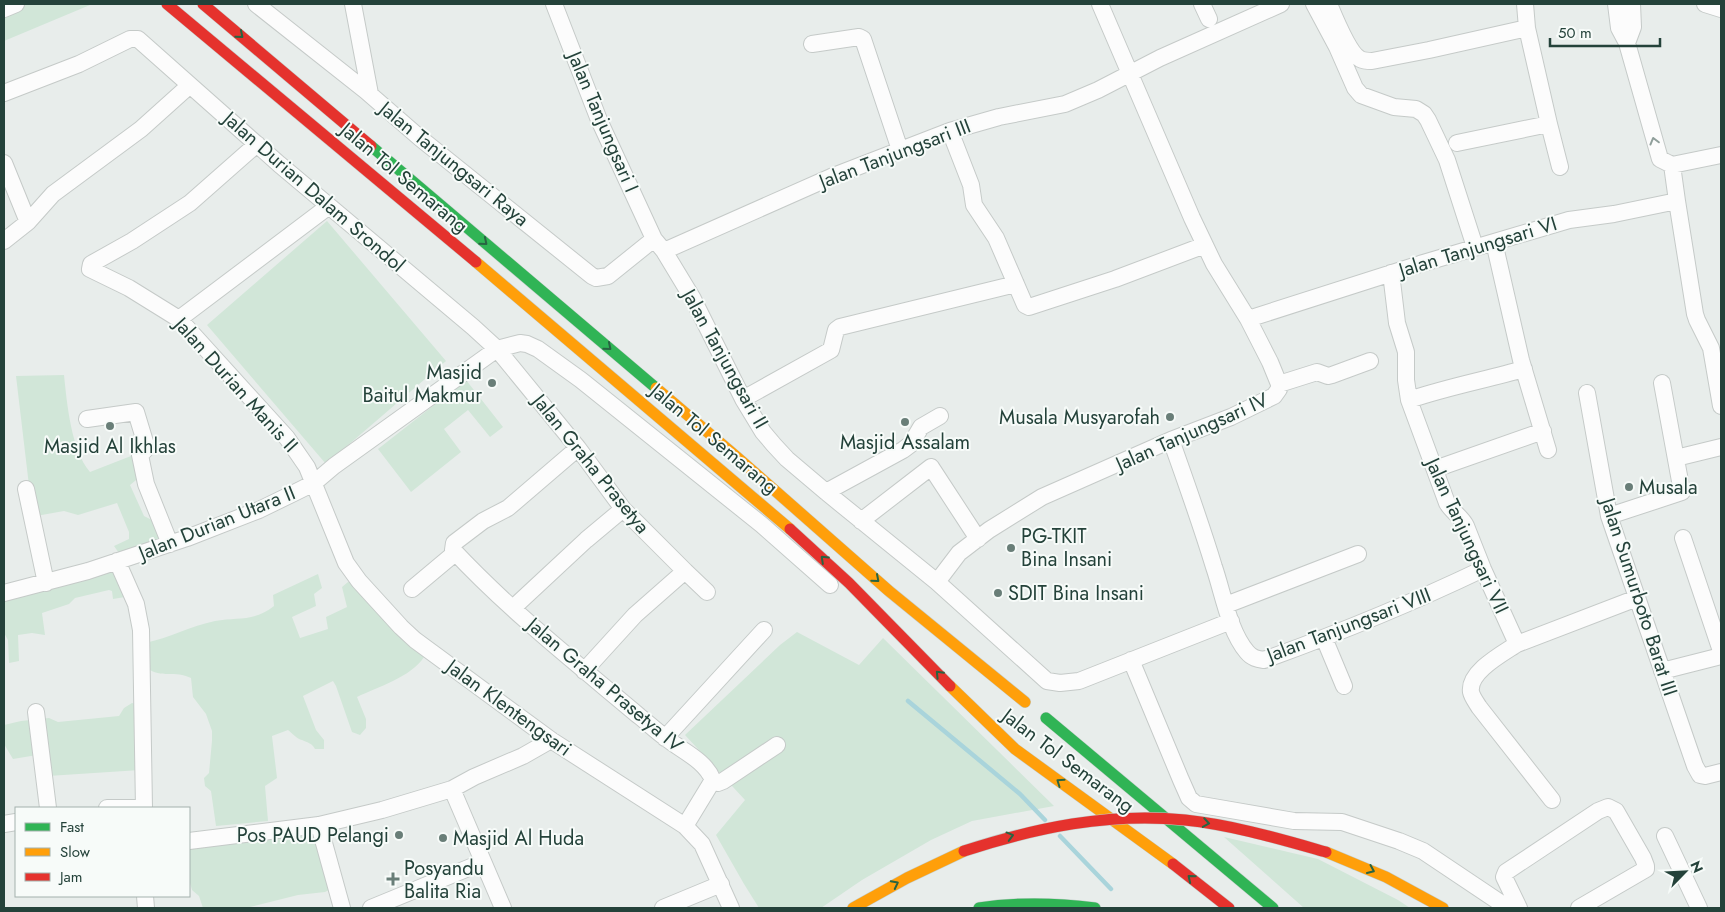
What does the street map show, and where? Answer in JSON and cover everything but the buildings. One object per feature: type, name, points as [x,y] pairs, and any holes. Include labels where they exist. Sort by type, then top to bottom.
[{"type":"highway","name":"Jalan Tol Semarang","points":[[167,4],[774,514],[849,583],[1015,749],[1151,846],[1229,908]]},
{"type":"highway","name":"Jalan Tol Semarang","points":[[202,4],[731,451],[889,590],[1025,702]]},
{"type":"highway","name":"Jalan Tol Semarang","points":[[1046,718],[1273,908]]},
{"type":"highway","points":[[853,908],[922,870],[964,851],[998,839],[1058,825],[1152,818],[1184,820],[1222,826],[1271,836],[1326,852],[1369,868],[1416,891],[1443,908]]},
{"type":"highway","points":[[979,908],[1026,903],[1064,904],[1095,908]]},
{"type":"street","points":[[4,8],[16,4]]},
{"type":"street","name":"Jalan Tanjungsari Raya","points":[[256,4],[596,278],[608,276],[659,245]]},
{"type":"street","points":[[353,4],[370,94]]},
{"type":"street","name":"Jalan Tanjungsari I","points":[[554,4],[599,120],[659,245]]},
{"type":"street","name":"Jalan Tanjungsari IV","points":[[937,582],[959,554],[978,538],[1042,497],[1171,440],[1231,418],[1274,396],[1279,389],[1270,362],[1248,319],[1214,264],[1205,245],[1100,4]]},
{"type":"street","points":[[1202,4],[1210,19]]},
{"type":"street","name":"Jalan Tanjungsari III","points":[[659,245],[831,176],[950,131],[999,117],[1065,104],[1098,90],[1130,72],[1281,4]]},
{"type":"street","points":[[1314,4],[1355,88],[1361,95],[1394,107],[1416,109],[1428,120],[1447,160],[1475,247]]},
{"type":"street","points":[[1329,4],[1339,27],[1356,57],[1362,61],[1372,61],[1429,50],[1527,28]]},
{"type":"street","points":[[1525,4],[1527,28],[1560,167]]},
{"type":"street","points":[[1616,4],[1619,28],[1627,43],[1658,156],[1663,162],[1672,165],[1721,155]]},
{"type":"street","points":[[1627,43],[1632,27],[1632,4]]},
{"type":"street","points":[[1705,4],[1721,9]]},
{"type":"street","name":"Jalan Durian Dalam Srondol","points":[[4,92],[79,64],[130,39],[138,39],[257,144],[497,349]]},
{"type":"street","points":[[812,44],[863,39],[900,150]]},
{"type":"street","points":[[4,241],[28,222],[53,194],[141,129],[190,85]]},
{"type":"street","points":[[1457,143],[1549,124]]},
{"type":"street","points":[[950,131],[971,184],[974,205],[996,238],[1025,304],[1032,307],[1116,279],[1205,245]]},
{"type":"street","name":"Jalan Durian Manis II","points":[[257,144],[190,203],[91,264],[90,267],[93,271],[129,288],[179,319],[287,438],[314,482]]},
{"type":"street","points":[[4,163],[28,222]]},
{"type":"street","points":[[1672,165],[1697,320],[1718,370],[1721,406]]},
{"type":"street","name":"Jalan Tanjungsari VI","points":[[1248,319],[1390,273],[1569,220],[1614,214],[1677,201]]},
{"type":"street","points":[[179,319],[329,206]]},
{"type":"street","points":[[1494,242],[1524,369],[1548,450]]},
{"type":"street","name":"Jalan Tanjungsari II","points":[[659,245],[693,300],[743,399],[763,432],[787,459],[937,582]]},
{"type":"street","name":"Jalan Tanjungsari VII","points":[[1390,273],[1397,323],[1406,352],[1406,380],[1409,400],[1450,509],[1464,521],[1483,569],[1517,644]]},
{"type":"street","points":[[743,399],[832,350],[836,330],[840,327],[1016,284]]},
{"type":"street","points":[[497,349],[520,343],[538,349],[580,380],[762,525],[830,585]]},
{"type":"street","name":"Jalan Graha Prasetya","points":[[497,349],[578,448],[623,510],[683,574],[707,592]]},
{"type":"street","name":"Jalan Durian Utara II","points":[[4,592],[46,583],[117,562],[258,510],[314,482],[497,349]]},
{"type":"street","points":[[1278,384],[1317,372],[1328,376],[1370,361]]},
{"type":"street","points":[[1409,400],[1445,388],[1463,386],[1524,369]]},
{"type":"street","points":[[1609,516],[1682,492],[1662,383]]},
{"type":"street","name":"Jalan Sumurboto Barat III","points":[[1587,393],[1609,516],[1697,772],[1705,776],[1721,772]]},
{"type":"street","points":[[87,419],[136,412],[146,445],[146,449],[140,455],[146,484],[170,544]]},
{"type":"street","points":[[826,492],[903,450],[911,444],[919,429],[940,416]]},
{"type":"street","points":[[1435,469],[1543,431]]},
{"type":"street","name":"Jalan Tanjungsari VIII","points":[[1171,440],[1195,506],[1231,621],[1246,652],[1252,657],[1264,660],[1324,638],[1433,593],[1483,569]]},
{"type":"street","points":[[1676,458],[1721,447]]},
{"type":"street","points":[[412,589],[455,553],[452,548],[454,543],[483,521],[508,508],[578,448]]},
{"type":"street","points":[[861,521],[930,466],[978,538]]},
{"type":"street","name":"Jalan Klentengsari","points":[[314,482],[346,563],[359,581],[401,627],[415,640],[551,740],[685,826],[702,844],[731,908]]},
{"type":"street","points":[[26,489],[46,583]]},
{"type":"street","points":[[513,608],[586,540],[623,510]]},
{"type":"street","points":[[1683,538],[1721,651]]},
{"type":"street","name":"Jalan Graha Prasetya IV","points":[[455,553],[584,671],[666,738],[703,764],[713,780]]},
{"type":"street","points":[[1226,605],[1358,554]]},
{"type":"street","points":[[117,562],[134,598],[141,630],[144,807]]},
{"type":"street","points":[[584,671],[635,615],[683,574]]},
{"type":"street","points":[[937,582],[1047,681],[1060,683],[1079,681],[1231,621]]},
{"type":"street","points":[[1552,800],[1478,707],[1472,694],[1471,685],[1477,675],[1490,662],[1517,644],[1637,598]]},
{"type":"street","points":[[666,738],[764,630]]},
{"type":"street","points":[[1324,638],[1344,686]]},
{"type":"street","points":[[1662,671],[1721,656]]},
{"type":"street","points":[[1132,660],[1181,780],[1189,798],[1196,804],[1294,821],[1342,822],[1399,841],[1422,851],[1508,908]]},
{"type":"street","points":[[36,712],[48,807]]},
{"type":"street","points":[[190,841],[320,825],[382,810],[452,789],[474,777],[523,756],[551,740]]},
{"type":"street","points":[[685,826],[713,780],[718,783],[724,781],[777,745]]},
{"type":"street","points":[[452,789],[503,908]]},
{"type":"street","points":[[1519,908],[1506,883],[1504,877],[1506,872],[1598,811],[1608,807],[1616,811],[1644,858],[1646,870],[1579,908]]},
{"type":"street","points":[[320,825],[342,908]]},
{"type":"street","points":[[1665,836],[1699,908]]},
{"type":"street","points":[[370,908],[484,862]]},
{"type":"street","points":[[663,908],[721,884]]},
{"type":"green space","points":[[4,4],[106,4],[90,5],[4,41]]},
{"type":"green space","points":[[327,221],[446,361],[326,464],[207,325]]},
{"type":"green space","points":[[64,375],[71,426],[78,452],[84,463],[90,472],[131,456],[137,457],[141,476],[130,485],[144,516],[154,521],[166,541],[121,556],[114,546],[129,539],[129,532],[117,503],[78,515],[64,511],[36,516],[30,494],[16,376]]},
{"type":"green space","points":[[466,380],[503,427],[490,437],[468,410],[444,429],[461,452],[411,492],[378,449]]},
{"type":"green space","points":[[114,566],[125,597],[113,599],[112,591],[109,590],[75,598],[69,604],[42,613],[45,635],[32,633],[18,635],[19,661],[9,663],[8,640],[4,633],[4,599]]},
{"type":"green space","points":[[318,574],[322,588],[314,594],[316,606],[292,617],[300,638],[328,629],[326,617],[347,607],[342,587],[348,582],[358,584],[424,657],[403,676],[357,697],[366,719],[366,728],[360,735],[352,732],[333,681],[303,696],[316,730],[324,740],[324,749],[315,749],[311,744],[298,738],[288,730],[272,736],[277,778],[265,786],[268,821],[216,826],[211,791],[205,786],[204,778],[209,773],[212,741],[212,731],[206,714],[193,697],[191,678],[158,673],[147,668],[145,643],[206,623],[259,615],[274,606],[273,595]]},
{"type":"green space","points":[[797,632],[859,665],[883,638],[1054,806],[972,821],[931,840],[862,880],[821,908],[759,908],[716,835],[745,800],[685,735],[780,645]]},
{"type":"green space","points":[[132,703],[136,704],[140,770],[48,776],[37,755],[13,759],[4,744],[4,725],[49,718],[58,722],[119,716],[124,708]]},
{"type":"green space","points":[[320,825],[331,889],[325,892],[298,895],[246,908],[203,908],[199,896],[192,890],[190,883],[190,844]]},
{"type":"green space","points":[[1224,837],[1318,859],[1410,908],[1304,908]]},
{"type":"waterway","points":[[908,701],[1020,794],[1045,820]]},
{"type":"waterway","points":[[1060,836],[1111,889]]},
{"type":"traffic: fast","points":[[371,146],[656,388]]},
{"type":"traffic: fast","points":[[1046,718],[1273,908]]},
{"type":"traffic: fast","points":[[979,908],[1037,904],[1095,908]]},
{"type":"traffic: slow","points":[[476,262],[790,529]]},
{"type":"traffic: slow","points":[[656,388],[889,591],[1025,702]]},
{"type":"traffic: slow","points":[[950,686],[1015,749],[1173,864]]},
{"type":"traffic: slow","points":[[853,908],[907,878],[964,851]]},
{"type":"traffic: slow","points":[[1326,852],[1386,877],[1443,908]]},
{"type":"traffic: jam","points":[[167,4],[476,262]]},
{"type":"traffic: jam","points":[[203,4],[371,146]]},
{"type":"traffic: jam","points":[[790,529],[849,583],[950,686]]},
{"type":"traffic: jam","points":[[964,851],[1018,835],[1073,824],[1100,820],[1157,818],[1221,825],[1326,852]]},
{"type":"traffic: jam","points":[[1173,864],[1229,908]]},
{"type":"place","name":"Masjid Baitul Makmur","points":[[492,383]]},
{"type":"place","name":"Musala Musyarofah","points":[[1170,417]]},
{"type":"place","name":"Masjid Assalam","points":[[905,422]]},
{"type":"place","name":"Masjid Al Ikhlas","points":[[110,426]]},
{"type":"place","name":"Musala","points":[[1629,487]]},
{"type":"place","name":"PG-TKIT Bina Insani","points":[[1011,548]]},
{"type":"place","name":"SDIT Bina Insani","points":[[998,593]]},
{"type":"place","name":"Pos PAUD Pelangi","points":[[399,835]]},
{"type":"place","name":"Masjid Al Huda","points":[[443,838]]},
{"type":"place","name":"Posyandu Balita Ria","points":[[393,879]]}]
